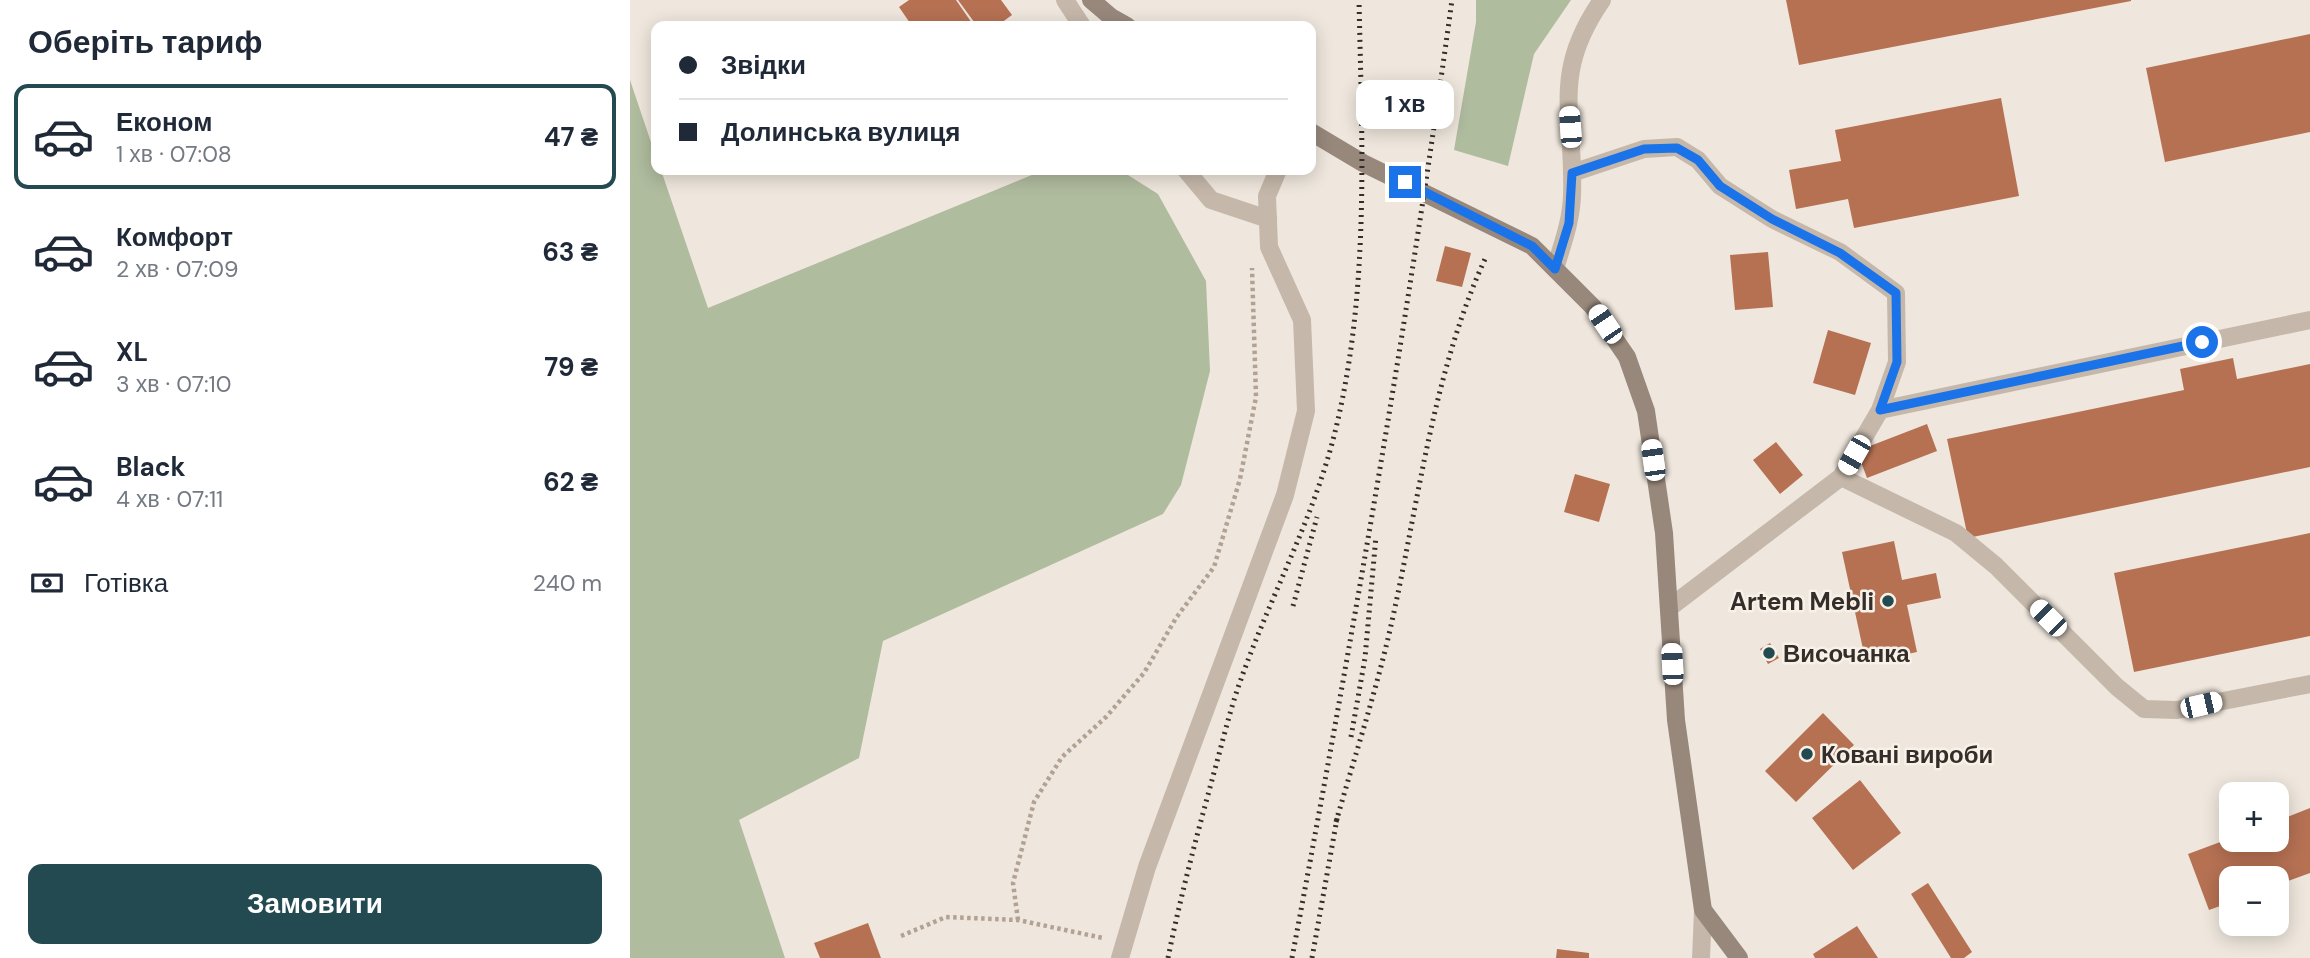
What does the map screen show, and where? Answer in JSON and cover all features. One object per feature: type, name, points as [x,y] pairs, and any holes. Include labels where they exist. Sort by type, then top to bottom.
[{"type":"main road","points":[[1091,0],[1118,21]]},
{"type":"main road","points":[[1316,135],[1363,163],[1532,246],[1593,307],[1627,357],[1646,411],[1664,533],[1676,720],[1703,910],[1739,958]]},
{"type":"street","points":[[1065,0],[1079,21]]},
{"type":"street","points":[[1555,269],[1569,223],[1572,173],[1569,74],[1576,45],[1602,0]]},
{"type":"street","points":[[1572,173],[1644,149],[1677,148],[1698,160],[1720,186],[1772,219],[1840,253],[1896,293],[1897,362],[1880,410],[1841,477],[1669,608]]},
{"type":"street","points":[[1190,175],[1211,200],[1268,219]]},
{"type":"street","points":[[1122,950],[1147,867],[1285,495],[1306,411],[1302,320],[1269,247],[1267,195],[1276,175]]},
{"type":"street","points":[[1880,410],[2310,320]]},
{"type":"street","points":[[1841,477],[1956,533],[1996,566],[2118,687],[2144,709],[2177,710],[2310,684]]},
{"type":"street","points":[[1701,958],[1703,910]]},
{"type":"path","points":[[1018,920],[1013,883],[1034,802],[1062,757],[1106,717],[1144,673],[1176,618],[1214,567],[1240,479],[1255,397],[1252,266]]},
{"type":"path","points":[[901,936],[946,917],[1018,920],[1122,950]]},
{"type":"green space","points":[[1476,0],[1571,0],[1534,54],[1508,166],[1454,150],[1476,22]]},
{"type":"green space","points":[[630,80],[651,142],[651,175],[663,175],[708,308],[1032,175],[1128,175],[1158,194],[1206,281],[1210,371],[1181,485],[1163,514],[883,641],[859,758],[739,820],[785,958],[630,958]]},
{"type":"building","points":[[909,0],[956,0],[971,21],[909,21],[899,7]]},
{"type":"building","points":[[958,0],[1001,0],[1012,15],[1004,21],[973,21]]},
{"type":"building","points":[[1786,0],[2131,0],[2131,1],[1799,65]]},
{"type":"building","points":[[2310,34],[2310,132],[2165,162],[2146,68]]},
{"type":"building","points":[[2001,98],[2019,196],[1854,228],[1848,199],[1796,209],[1789,170],[1841,161],[1835,130]]},
{"type":"building","points":[[1445,246],[1471,253],[1462,287],[1436,281]]},
{"type":"building","points":[[1768,252],[1773,307],[1735,310],[1730,255]]},
{"type":"building","points":[[1828,330],[1871,343],[1855,395],[1813,383]]},
{"type":"building","points":[[2233,358],[2237,379],[2310,364],[2310,467],[1968,538],[1947,439],[2184,390],[2180,369]]},
{"type":"building","points":[[1927,424],[1937,451],[1867,478],[1857,451]]},
{"type":"building","points":[[1776,442],[1803,475],[1780,494],[1753,460]]},
{"type":"building","points":[[1575,474],[1610,484],[1599,522],[1564,512]]},
{"type":"building","points":[[2310,533],[2310,636],[2134,672],[2114,573]]},
{"type":"building","name":"Artem Mebli","points":[[1894,541],[1902,580],[1936,573],[1941,598],[1907,605],[1917,652],[1866,663],[1842,552]]},
{"type":"building","name":"Височанка","points":[[1770,643],[1779,658],[1768,664],[1760,649]]},
{"type":"building","points":[[1823,713],[1854,745],[1796,802],[1765,771]]},
{"type":"building","points":[[1860,780],[1901,833],[1853,870],[1812,818]]},
{"type":"building","points":[[2310,808],[2310,873],[2289,881],[2289,866],[2219,866],[2219,906],[2209,910],[2188,854],[2219,842],[2219,852],[2289,852],[2289,816]]},
{"type":"building","points":[[1928,883],[1972,952],[1964,958],[1951,958],[1911,894]]},
{"type":"building","points":[[868,923],[881,958],[820,958],[814,943]]},
{"type":"building","points":[[1857,926],[1878,958],[1815,958],[1813,954]]},
{"type":"building","points":[[1557,949],[1589,953],[1589,958],[1556,958]]},
{"type":"railway","points":[[1168,958],[1178,910],[1233,703],[1251,651],[1325,468],[1346,382],[1359,274],[1361,219],[1359,0]]},
{"type":"railway","points":[[1292,958],[1378,480],[1452,0]]},
{"type":"railway","points":[[1336,822],[1386,646],[1440,392],[1467,302],[1485,259]]},
{"type":"railway","points":[[1293,606],[1317,517]]},
{"type":"railway","points":[[1351,737],[1365,658],[1376,536]]},
{"type":"railway","points":[[1312,958],[1338,813]]},
{"type":"place","name":"Artem Mebli","points":[[1888,601]]},
{"type":"place","name":"Височанка","points":[[1769,653]]},
{"type":"place","name":"Ковані вироби","points":[[1807,754]]},
{"type":"route","points":[[1405,182],[1532,246],[1555,269],[1569,223],[1572,173],[1644,149],[1677,148],[1698,160],[1720,186],[1772,219],[1840,253],[1896,293],[1897,362],[1880,410],[2202,342]]}]
